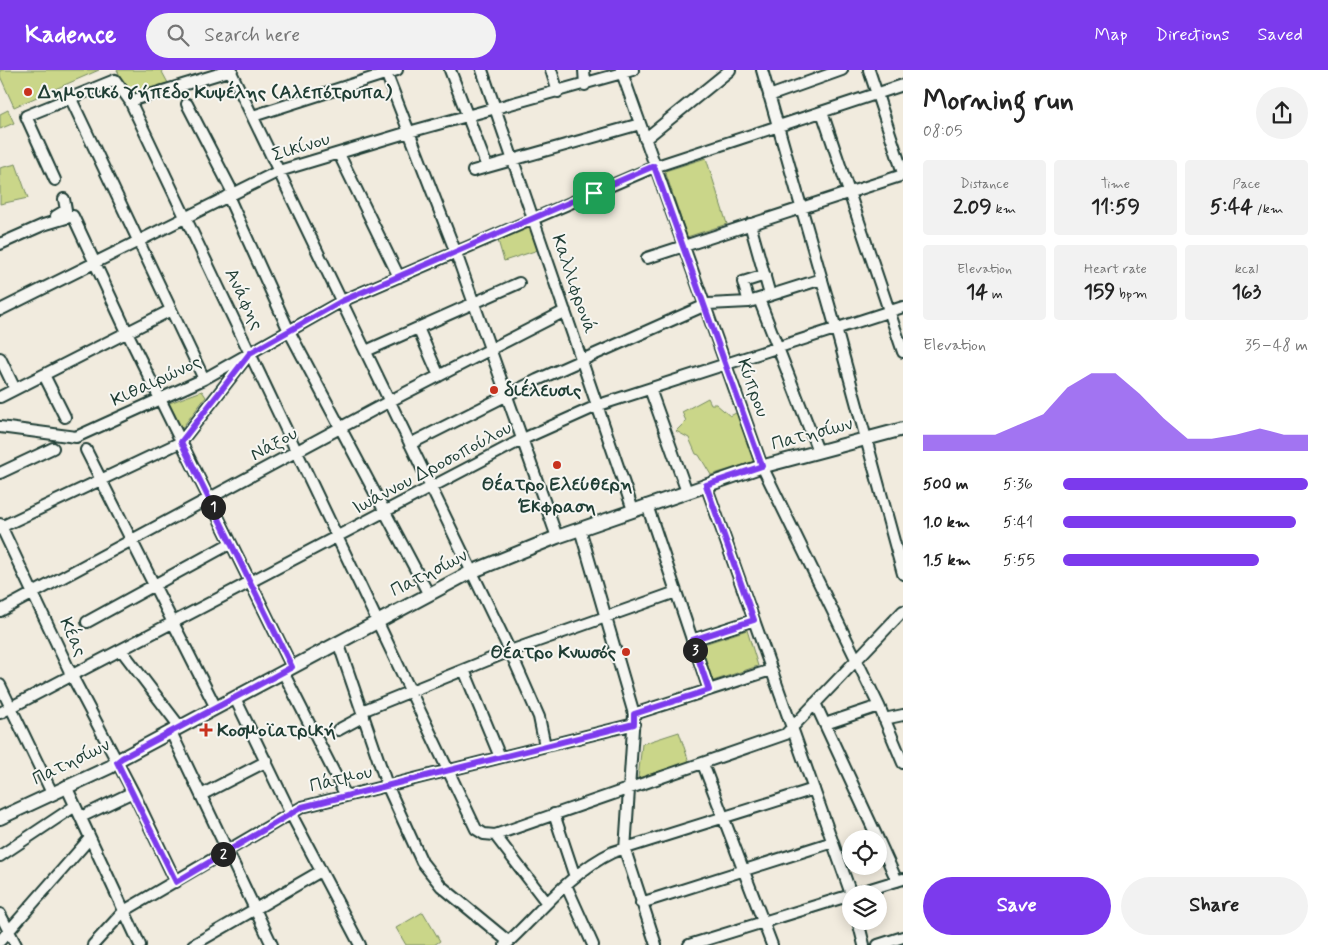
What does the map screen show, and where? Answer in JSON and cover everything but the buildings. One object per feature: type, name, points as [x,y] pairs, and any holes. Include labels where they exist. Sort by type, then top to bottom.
[{"type":"main road","name":"Πατησίων","points":[[0,818],[66,786],[74,785],[428,593],[471,572],[557,537],[762,466],[903,429]]},
{"type":"street","points":[[130,101],[231,70],[510,651],[539,717],[545,746]]},
{"type":"street","points":[[253,116],[397,70]]},
{"type":"street","points":[[450,70],[486,166]]},
{"type":"street","name":"Καλλιφρονά","points":[[482,70],[633,510]]},
{"type":"street","points":[[551,70],[558,92]]},
{"type":"street","points":[[584,70],[585,85]]},
{"type":"street","name":"Σικίνου","points":[[0,310],[279,171],[468,115],[585,85],[633,70]]},
{"type":"street","points":[[645,139],[730,70]]},
{"type":"street","points":[[762,70],[836,328],[903,574]]},
{"type":"street","points":[[769,96],[842,70]]},
{"type":"street","points":[[647,258],[903,174],[869,70]]},
{"type":"street","points":[[386,72],[456,253],[557,537]]},
{"type":"street","name":"Κύπρου","points":[[622,72],[762,466],[856,659],[903,763]]},
{"type":"street","name":"Ανάφης","points":[[70,97],[115,80],[130,101],[378,621],[447,771],[476,829],[484,834],[495,835]]},
{"type":"street","name":"Κιθαιρώνος","points":[[0,427],[76,437],[161,401],[204,379],[342,301],[654,166],[903,85]]},
{"type":"street","points":[[55,180],[26,116],[70,97],[204,379]]},
{"type":"street","points":[[187,104],[230,195],[289,330],[428,593]]},
{"type":"street","points":[[822,112],[903,352]]},
{"type":"street","points":[[473,171],[640,124]]},
{"type":"street","points":[[339,154],[399,277]]},
{"type":"street","points":[[43,225],[66,210],[64,200]]},
{"type":"street","points":[[0,244],[71,215],[250,582],[346,796]]},
{"type":"street","points":[[750,224],[770,295]]},
{"type":"street","points":[[765,275],[743,282],[776,348],[818,451]]},
{"type":"street","points":[[410,444],[581,360],[704,305],[754,301],[822,279]]},
{"type":"street","points":[[366,351],[519,283]]},
{"type":"street","name":"Ιωάννου Δροσοπούλου","points":[[0,713],[122,651],[173,622],[523,439],[597,406],[903,307]]},
{"type":"street","points":[[0,397],[171,310]]},
{"type":"street","name":"Νάξου","points":[[0,611],[390,401],[565,311]]},
{"type":"street","points":[[418,328],[439,376]]},
{"type":"street","points":[[1,525],[181,442],[250,353]]},
{"type":"street","points":[[0,358],[15,389]]},
{"type":"street","points":[[44,374],[65,417]]},
{"type":"street","points":[[650,389],[687,492]]},
{"type":"street","points":[[0,473],[53,448]]},
{"type":"street","points":[[86,450],[216,708]]},
{"type":"street","points":[[706,485],[849,885]]},
{"type":"street","points":[[647,506],[709,690]]},
{"type":"street","name":"Κέας","points":[[1,525],[4,541],[33,593],[72,676],[133,792],[176,882]]},
{"type":"street","points":[[580,529],[634,719],[625,850],[656,945]]},
{"type":"street","points":[[87,622],[231,543]]},
{"type":"street","points":[[338,730],[363,713],[410,691],[510,651],[676,592]]},
{"type":"street","points":[[547,903],[495,835],[786,734],[903,611]]},
{"type":"street","points":[[692,640],[754,620]]},
{"type":"street","points":[[338,642],[388,785],[422,862],[441,886],[511,942],[547,903],[575,877],[600,858],[814,789]]},
{"type":"street","points":[[122,651],[176,729],[201,795],[272,945]]},
{"type":"street","points":[[464,670],[500,757]]},
{"type":"street","name":"Πάτμου","points":[[92,945],[124,912],[302,807],[545,746],[634,719],[709,690],[771,670]]},
{"type":"street","points":[[0,685],[52,793]]},
{"type":"street","points":[[235,698],[355,943]]},
{"type":"street","points":[[816,703],[873,830]]},
{"type":"street","points":[[825,724],[878,706]]},
{"type":"street","points":[[884,719],[903,715]]},
{"type":"street","points":[[201,795],[267,761]]},
{"type":"street","points":[[702,764],[772,945]]},
{"type":"street","points":[[66,786],[140,945]]},
{"type":"street","points":[[80,817],[133,792]]},
{"type":"street","points":[[0,856],[75,806]]},
{"type":"street","points":[[554,814],[575,877]]},
{"type":"street","points":[[0,941],[90,838]]},
{"type":"street","points":[[641,903],[833,842]]},
{"type":"street","points":[[883,885],[900,880],[887,856]]},
{"type":"street","points":[[193,945],[321,871]]},
{"type":"street","points":[[566,886],[593,945]]},
{"type":"street","points":[[689,945],[842,897]]},
{"type":"street","points":[[0,914],[16,945]]},
{"type":"street","points":[[860,930],[864,945]]},
{"type":"street","points":[[878,945],[903,937]]},
{"type":"green space","name":"Δημοτικό γήπεδο Κυψέλης (Αλεπότρυπα)","points":[[0,70],[99,70],[14,107],[0,76]]},
{"type":"green space","points":[[117,70],[161,70],[168,83],[130,94]]},
{"type":"green space","points":[[8,110],[14,123],[0,129],[0,114]]},
{"type":"green space","points":[[706,158],[727,224],[687,237],[665,171]]},
{"type":"green space","points":[[16,164],[28,198],[0,204],[0,168]]},
{"type":"green space","points":[[528,223],[538,250],[504,261],[497,237]]},
{"type":"green space","points":[[202,391],[206,397],[178,433],[164,405]]},
{"type":"green space","points":[[708,398],[711,404],[716,404],[730,416],[738,412],[756,461],[711,475],[699,455],[696,454],[689,438],[676,431],[686,421],[682,412]]},
{"type":"green space","points":[[747,630],[758,666],[713,681],[701,645]]},
{"type":"green space","points":[[679,732],[689,762],[638,778],[642,744]]},
{"type":"green space","points":[[423,912],[440,941],[434,945],[406,945],[396,928]]},
{"type":"place","name":"Δημοτικό γήπεδο Κυψέλης (Αλεπότρυπα)","points":[[28,92]]},
{"type":"place","name":"διέλευσις","points":[[494,390]]},
{"type":"place","name":"Θέατρο Ελεύθερη Έκφραση","points":[[557,465]]},
{"type":"place","name":"Θέατρο Κνωσός","points":[[626,652]]},
{"type":"place","name":"Κοσμοϊατρική","points":[[206,730]]},
{"type":"route","points":[[654,166],[762,466],[706,485],[754,620],[692,640],[709,690],[634,714],[634,724],[302,807],[176,882],[117,762],[292,667],[181,442],[250,353],[342,301],[594,193],[654,166]]}]
